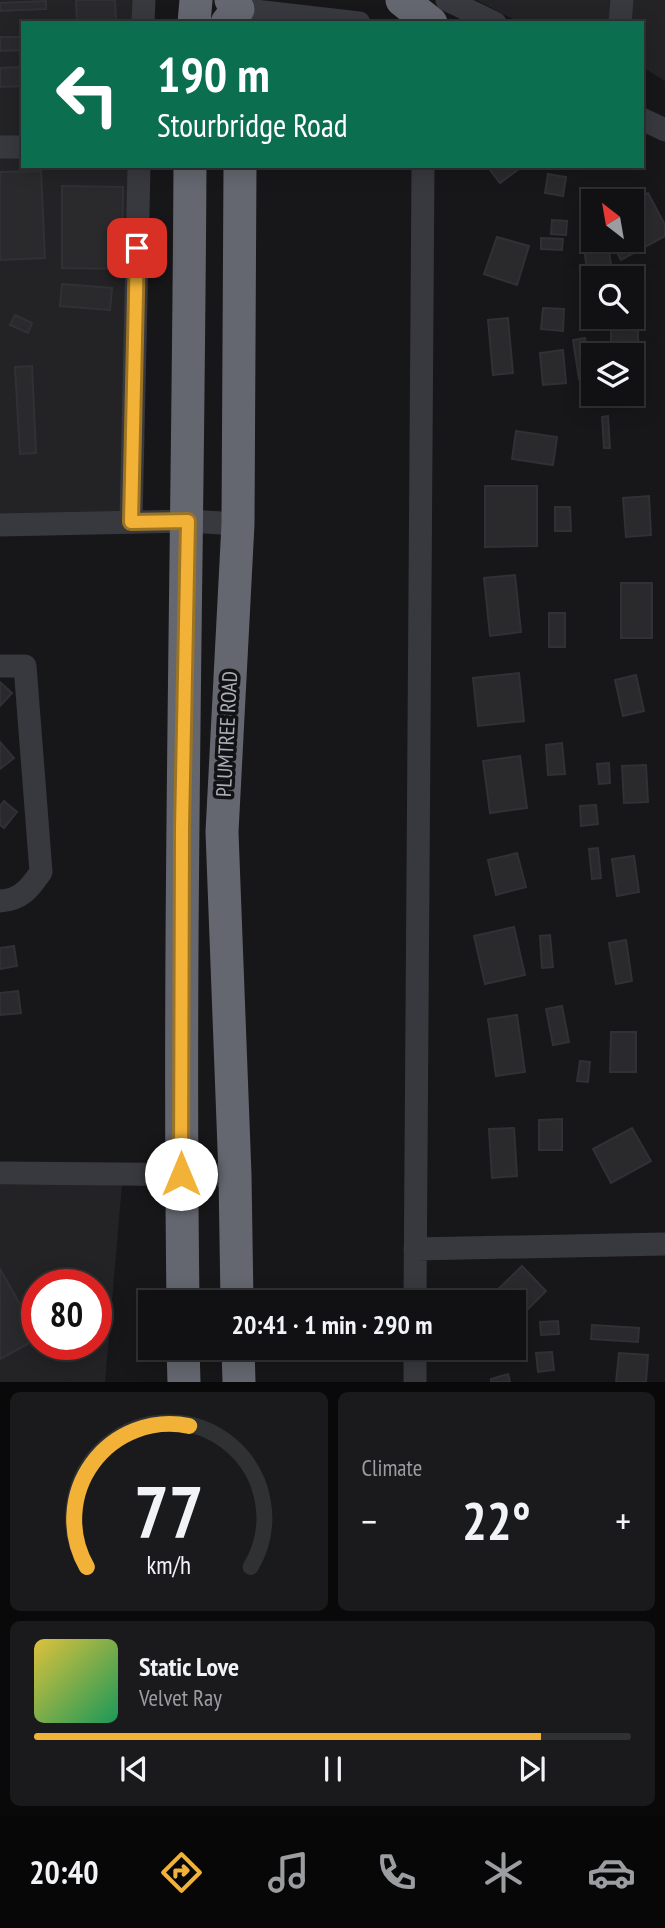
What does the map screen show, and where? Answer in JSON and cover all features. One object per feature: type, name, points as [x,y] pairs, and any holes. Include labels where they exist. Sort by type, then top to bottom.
[{"type":"highway","points":[[194,21],[196,0]]},
{"type":"highway","points":[[402,0],[428,21]]},
{"type":"highway","name":"PLUMTREE ROAD","points":[[183,1290],[182,829],[188,521],[190,168]]},
{"type":"highway","name":"PLUMTREE ROAD","points":[[237,1290],[222,832],[237,524],[240,168]]},
{"type":"highway","points":[[183,1360],[184,1382]]},
{"type":"highway","points":[[238,1360],[239,1382]]},
{"type":"street","points":[[143,21],[144,0]]},
{"type":"street","points":[[447,0],[491,21]]},
{"type":"street","points":[[620,21],[622,0]]},
{"type":"street","points":[[235,11],[338,21]]},
{"type":"street","points":[[644,120],[665,130]]},
{"type":"street","points":[[0,147],[21,147]]},
{"type":"street","points":[[131,522],[139,168]]},
{"type":"street","points":[[415,1290],[423,168]]},
{"type":"street","points":[[0,525],[188,521],[237,524]]},
{"type":"street","points":[[0,666],[25,666],[41,872],[28,891],[12,901],[0,901]]},
{"type":"street","points":[[0,1173],[235,1175]]},
{"type":"street","points":[[415,1249],[665,1244]]},
{"type":"street","points":[[415,1360],[415,1382]]},
{"type":"shaded area","points":[[0,0],[145,0],[145,21],[21,21],[21,168],[140,168],[128,516],[0,517]]},
{"type":"shaded area","points":[[477,0],[665,0],[665,81],[644,68],[644,21],[516,21]]},
{"type":"shaded area","points":[[0,1185],[122,1185],[112,1301],[112,1269],[21,1269],[21,1360],[107,1360],[105,1382],[0,1382]]},
{"type":"building","points":[[76,0],[115,0],[116,21],[77,21]]},
{"type":"building","points":[[46,1],[46,9],[0,11],[0,3]]},
{"type":"building","points":[[0,37],[21,37],[21,50],[0,51]]},
{"type":"building","points":[[21,67],[21,86],[0,87],[0,68]]},
{"type":"building","points":[[489,168],[520,168],[500,183]]},
{"type":"building","points":[[41,171],[45,258],[0,260],[0,172]]},
{"type":"building","points":[[548,174],[566,177],[563,196],[545,193]]},
{"type":"building","points":[[62,186],[123,187],[122,269],[62,268]]},
{"type":"building","points":[[648,193],[665,225],[665,236],[644,247],[644,195]]},
{"type":"building","points":[[552,220],[567,221],[566,235],[551,234]]},
{"type":"building","points":[[497,237],[529,246],[517,285],[484,274]]},
{"type":"building","points":[[541,238],[563,239],[562,250],[541,249]]},
{"type":"building","points":[[585,252],[609,252],[611,266],[586,266]]},
{"type":"building","points":[[617,252],[636,252],[621,260]]},
{"type":"building","points":[[62,284],[112,288],[110,310],[60,306]]},
{"type":"building","points":[[543,308],[564,309],[563,331],[541,329]]},
{"type":"building","points":[[15,315],[32,323],[28,333],[10,325]]},
{"type":"building","points":[[508,318],[513,373],[493,375],[488,320]]},
{"type":"building","points":[[611,329],[638,329],[638,343],[611,343]]},
{"type":"building","points":[[585,338],[586,343],[581,343],[581,379],[579,379],[573,340]]},
{"type":"building","points":[[563,350],[566,383],[543,385],[540,353]]},
{"type":"building","points":[[32,366],[36,453],[20,454],[15,367]]},
{"type":"building","points":[[608,416],[610,448],[604,448],[602,417]]},
{"type":"building","points":[[516,431],[557,437],[553,465],[512,459]]},
{"type":"building","points":[[485,486],[537,486],[537,546],[485,547]]},
{"type":"building","points":[[649,496],[651,535],[626,537],[623,498]]},
{"type":"building","points":[[555,507],[570,507],[571,531],[555,531]]},
{"type":"building","points":[[515,575],[521,632],[490,636],[484,578]]},
{"type":"building","points":[[621,583],[652,583],[652,638],[621,638]]},
{"type":"building","points":[[549,613],[565,613],[565,647],[549,647]]},
{"type":"building","points":[[519,673],[524,721],[478,726],[473,678]]},
{"type":"building","points":[[636,675],[644,711],[623,716],[615,680]]},
{"type":"building","points":[[0,682],[12,693],[0,706]]},
{"type":"building","points":[[0,742],[14,758],[0,769]]},
{"type":"building","points":[[562,743],[565,774],[548,775],[546,745]]},
{"type":"building","points":[[520,756],[527,808],[490,813],[483,761]]},
{"type":"building","points":[[609,763],[610,783],[599,784],[597,764]]},
{"type":"building","points":[[646,765],[648,802],[624,803],[622,766]]},
{"type":"building","points":[[4,801],[17,812],[4,828],[0,825],[0,806]]},
{"type":"building","points":[[596,805],[598,824],[581,826],[580,806]]},
{"type":"building","points":[[598,848],[601,878],[592,879],[589,849]]},
{"type":"building","points":[[517,853],[526,887],[496,895],[488,860]]},
{"type":"building","points":[[634,856],[639,892],[617,896],[612,859]]},
{"type":"building","points":[[514,927],[525,975],[485,984],[474,936]]},
{"type":"building","points":[[550,935],[553,967],[542,968],[540,936]]},
{"type":"building","points":[[626,940],[632,981],[616,984],[609,943]]},
{"type":"building","points":[[14,946],[17,966],[0,969],[0,948]]},
{"type":"building","points":[[18,991],[21,1013],[0,1015],[0,993]]},
{"type":"building","points":[[562,1006],[569,1042],[553,1045],[546,1009]]},
{"type":"building","points":[[517,1015],[525,1072],[496,1076],[488,1019]]},
{"type":"building","points":[[611,1032],[636,1032],[636,1072],[610,1072]]},
{"type":"building","points":[[580,1061],[590,1062],[588,1082],[577,1081]]},
{"type":"building","points":[[562,1119],[562,1150],[539,1150],[539,1120]]},
{"type":"building","points":[[514,1128],[517,1176],[492,1178],[489,1129]]},
{"type":"building","points":[[632,1128],[651,1161],[611,1183],[593,1149]]},
{"type":"building","points":[[522,1266],[546,1291],[526,1311],[526,1290],[497,1290]]},
{"type":"building","points":[[0,1269],[21,1306],[21,1348],[0,1359]]},
{"type":"building","points":[[558,1321],[559,1334],[541,1335],[540,1322]]},
{"type":"building","points":[[592,1325],[639,1328],[638,1342],[591,1339]]},
{"type":"building","points":[[552,1352],[554,1370],[538,1372],[536,1353]]},
{"type":"building","points":[[619,1353],[648,1355],[646,1382],[616,1382]]},
{"type":"building","points":[[508,1374],[510,1382],[491,1382],[491,1379]]},
{"type":"route","points":[[137,248],[131,522],[188,521],[182,829],[181,1174]]}]
